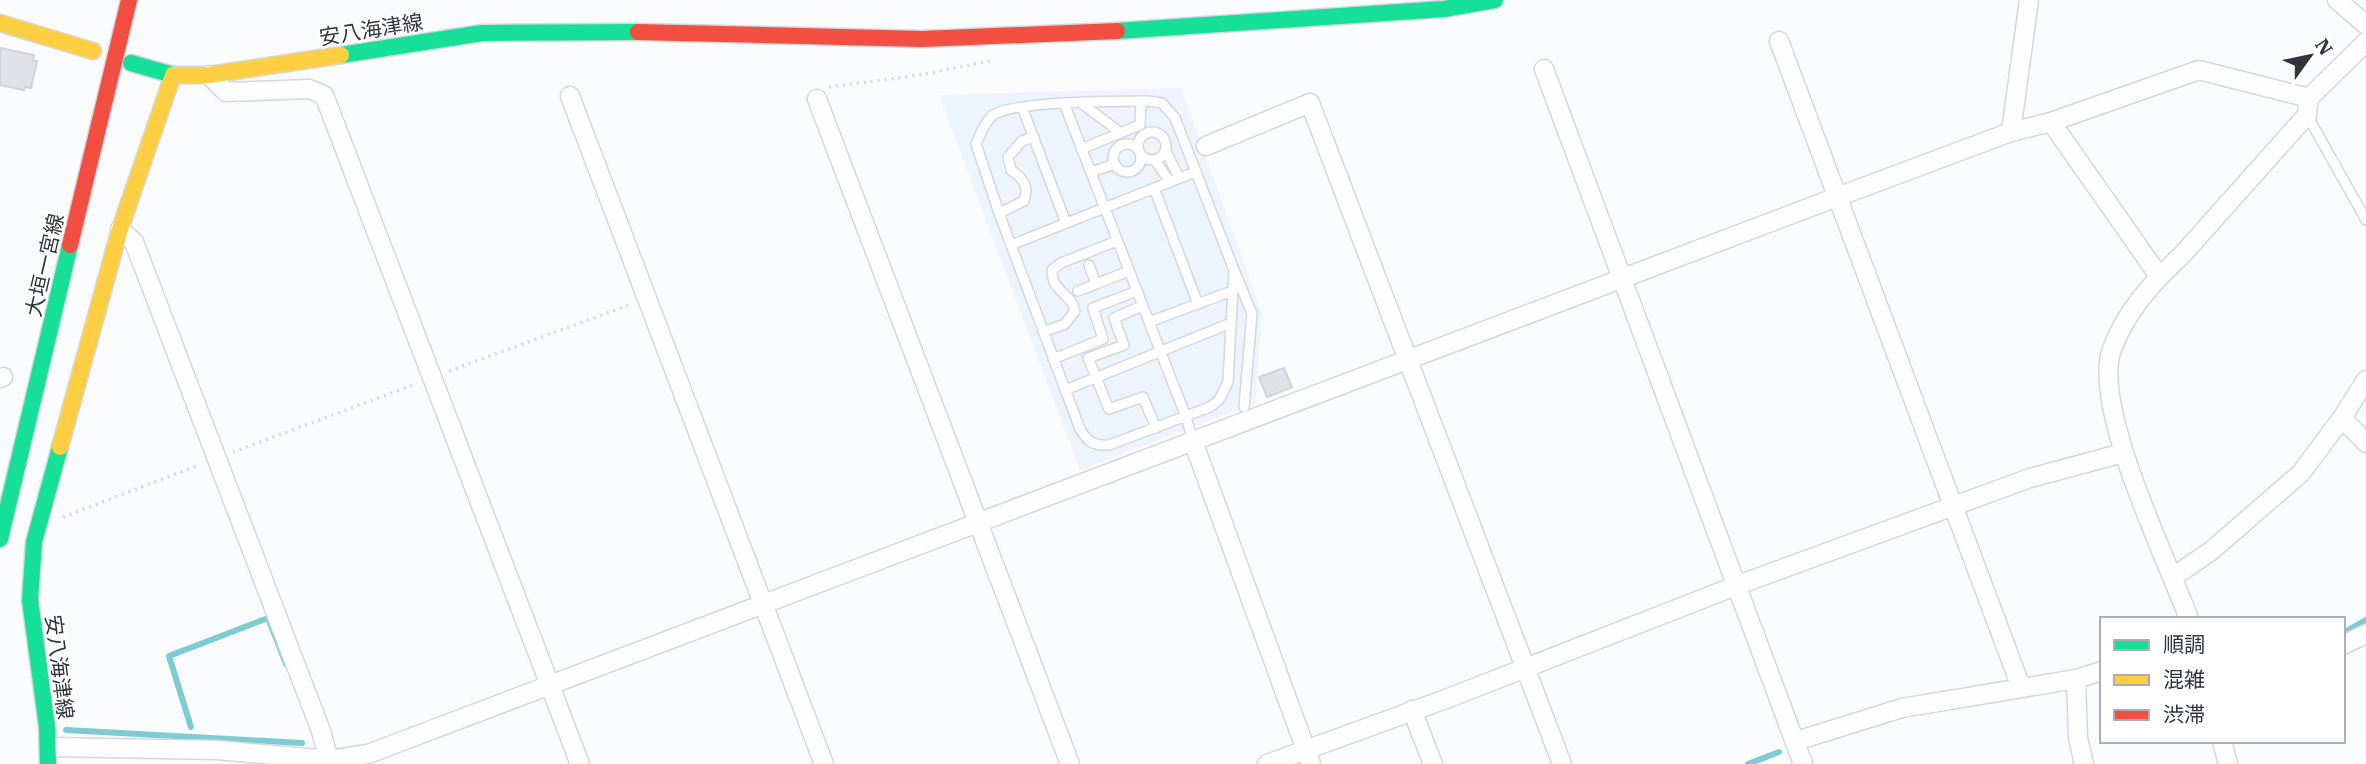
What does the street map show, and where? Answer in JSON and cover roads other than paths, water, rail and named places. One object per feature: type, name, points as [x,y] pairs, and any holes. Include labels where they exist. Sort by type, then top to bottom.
[{"type":"main road","name":"大垣一宮線","points":[[0,539],[129,0]]},
{"type":"main road","name":"安八海津線","points":[[49,756],[30,600],[34,542],[120,229],[173,75],[209,75],[482,33],[573,31],[922,39],[1357,16],[1444,9],[1495,0]]},
{"type":"main road","points":[[0,23],[93,51]]},
{"type":"main road","points":[[131,63],[173,75]]},
{"type":"street","points":[[2011,132],[2029,0]]},
{"type":"street","points":[[2337,0],[2366,25]]},
{"type":"street","points":[[0,33],[19,28]]},
{"type":"street","points":[[1779,41],[2021,687]]},
{"type":"street","points":[[2188,617],[2123,453],[2108,381],[2111,351],[2132,308],[2159,276],[2191,245],[2366,42]]},
{"type":"street","points":[[1544,69],[1796,741],[1799,763]]},
{"type":"street","points":[[49,756],[217,750],[269,760],[329,760],[368,754],[2011,132],[2051,122],[2199,70],[2308,107]]},
{"type":"street","points":[[209,75],[226,92],[309,89],[324,95],[580,764]]},
{"type":"street","points":[[570,96],[824,764]]},
{"type":"street","points":[[817,99],[1070,764]]},
{"type":"street","points":[[1206,146],[1310,103],[1562,764]]},
{"type":"street","points":[[2051,122],[2159,276]]},
{"type":"street","points":[[120,229],[134,242],[321,731],[329,760]]},
{"type":"street","points":[[2173,577],[2211,551],[2301,473],[2366,380]]},
{"type":"street","points":[[2342,418],[2366,443]]},
{"type":"street","points":[[1193,442],[1308,757]]},
{"type":"street","points":[[1267,764],[1308,757],[1412,710],[1738,585],[2030,478],[2123,453]]},
{"type":"street","points":[[2345,644],[2366,634]]},
{"type":"street","points":[[1796,741],[1902,708],[2076,679],[2100,672]]},
{"type":"street","points":[[2076,679],[2078,738],[2084,764]]},
{"type":"street","points":[[1412,710],[1433,764]]},
{"type":"street","points":[[2223,743],[2228,764]]},
{"type":"lane","points":[[1081,149],[1140,125],[1141,101]]},
{"type":"lane","points":[[1063,103],[1186,417],[1193,442]]},
{"type":"lane","points":[[1234,270],[1228,382],[1219,400],[1210,407],[1186,417],[1109,445],[1098,446],[1088,442],[1080,429],[999,213],[976,144],[983,128],[992,116],[1004,109],[1063,103],[1162,103],[1175,118],[1252,314],[1244,407]]},
{"type":"lane","points":[[1081,103],[1121,133]]},
{"type":"lane","points":[[1022,107],[1066,223]]},
{"type":"lane","points":[[2308,107],[2366,220]]},
{"type":"lane","points":[[1174,180],[1156,160],[1146,159],[1140,152],[1134,145],[1122,145],[1114,155],[1115,164],[1122,171],[1131,171],[1141,161],[1140,152],[1141,139],[1152,133],[1163,138],[1174,180]]},
{"type":"lane","points":[[999,213],[1024,201],[1026,184],[1011,170],[1008,158],[1021,142],[1034,137]]},
{"type":"lane","points":[[1156,160],[1166,151]]},
{"type":"lane","points":[[1091,172],[1115,164]]},
{"type":"lane","points":[[1011,245],[1195,172]]},
{"type":"lane","points":[[1154,188],[1198,304]]},
{"type":"lane","points":[[1043,332],[1065,324],[1075,311],[1073,304],[1052,280],[1052,270],[1061,263],[1117,241]]},
{"type":"lane","points":[[1089,265],[1096,284]]},
{"type":"lane","points":[[1078,290],[1129,271]]},
{"type":"lane","points":[[1053,359],[1103,339],[1093,308],[1137,290]]},
{"type":"lane","points":[[1149,322],[1232,291]]},
{"type":"lane","points":[[1142,306],[1114,318],[1124,345],[1087,358],[1108,409],[1143,397],[1156,428]]},
{"type":"lane","points":[[1065,390],[1231,323]]},
{"type":"waterway","points":[[191,727],[169,656],[268,618],[286,664]]},
{"type":"waterway","points":[[2345,632],[2366,620]]},
{"type":"waterway","points":[[66,730],[302,743]]},
{"type":"waterway","points":[[1748,764],[1779,752]]}]
